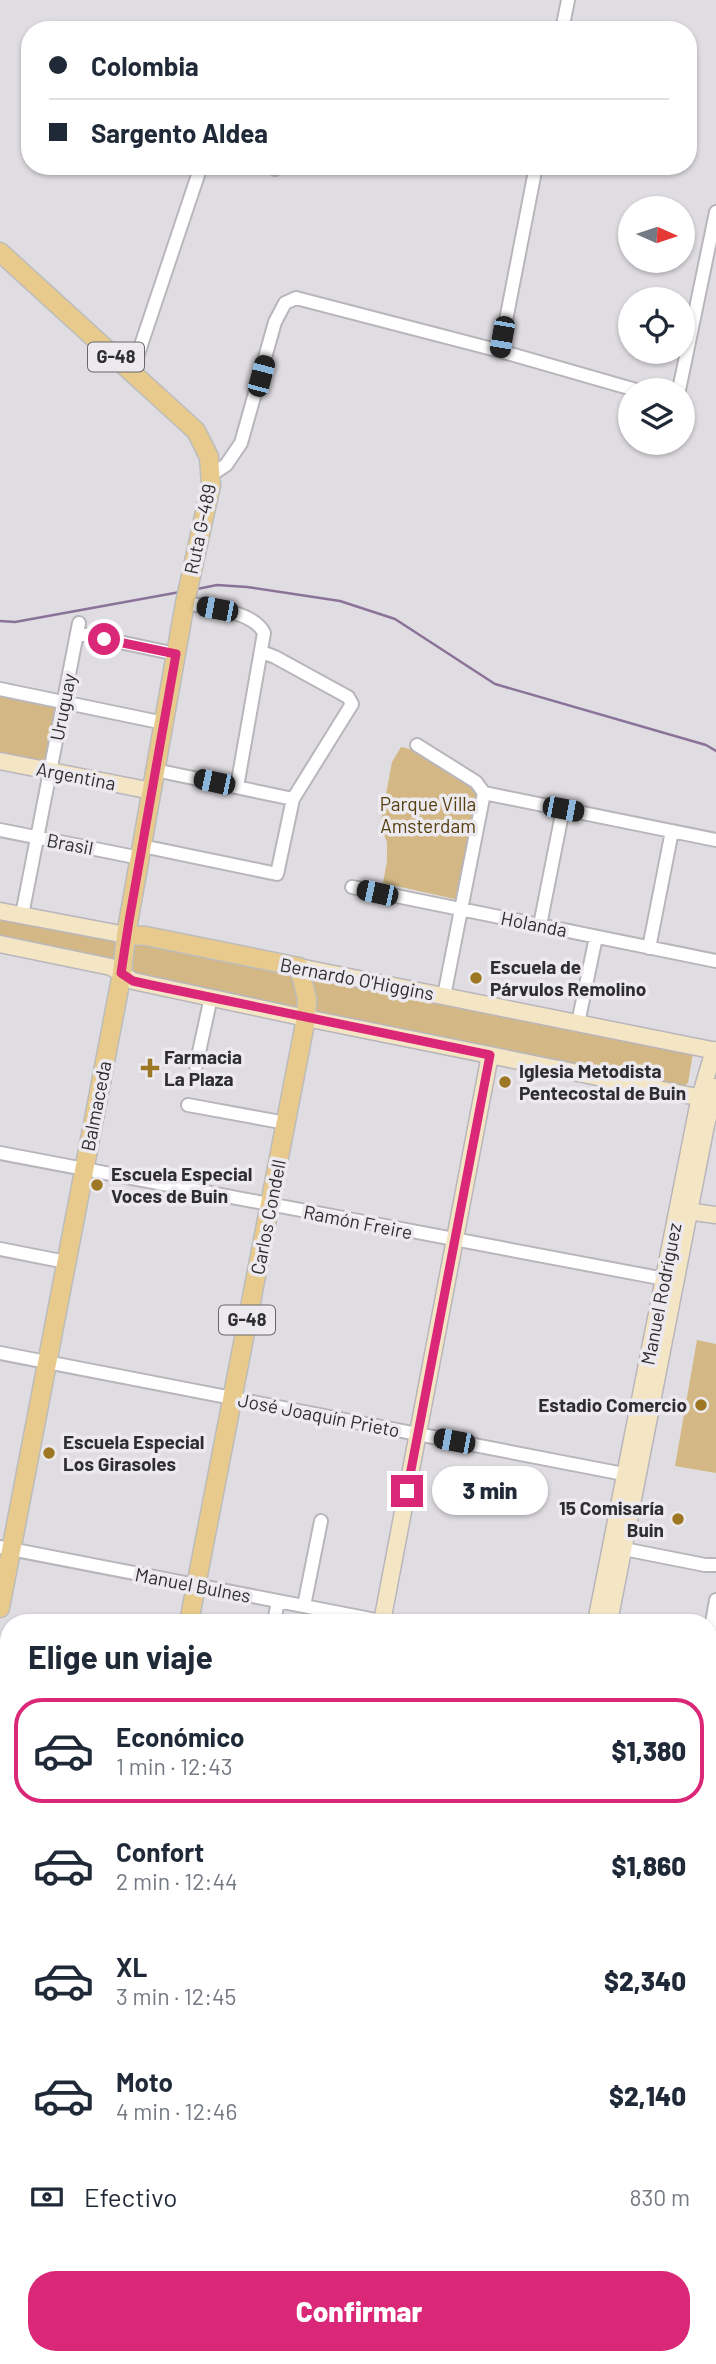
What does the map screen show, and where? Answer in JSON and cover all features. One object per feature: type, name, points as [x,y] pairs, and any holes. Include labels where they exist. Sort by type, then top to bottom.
[{"type":"main road","name":"Ruta G-489","points":[[0,252],[196,431],[209,457],[211,475],[187,595]]},
{"type":"main road","name":"Balmaceda","points":[[0,1608],[6,1548],[66,1265],[121,973],[187,595]]},
{"type":"main road","name":"Argentina","points":[[0,761],[152,791]]},
{"type":"main road","name":"Bernardo O'Higgins","points":[[0,911],[126,935],[146,936],[578,1023],[715,1046]]},
{"type":"main road","points":[[0,944],[111,967],[133,981],[306,1018],[709,1095]]},
{"type":"main road","name":"G-48","points":[[299,967],[307,999],[306,1018]]},
{"type":"main road","name":"Carlos Condell","points":[[191,1614],[306,1018]]},
{"type":"main road","name":"Manuel Rodríguez","points":[[598,1614],[631,1476],[709,1095],[715,1046]]},
{"type":"main road","points":[[384,1614],[490,1055]]},
{"type":"main road","points":[[684,1211],[716,1215]]},
{"type":"main road","name":"Manuel Rodríguez","points":[[611,1614],[624,1549],[631,1476]]},
{"type":"street","points":[[564,21],[568,0]]},
{"type":"street","points":[[132,372],[198,175]]},
{"type":"street","points":[[500,351],[534,175]]},
{"type":"street","points":[[681,378],[716,212]]},
{"type":"street","points":[[211,475],[226,465],[241,443],[275,322],[282,307],[290,299],[306,299],[618,385]]},
{"type":"street","points":[[187,595],[258,624],[264,633],[237,787]]},
{"type":"street","name":"Uruguay","points":[[22,915],[78,628],[176,654]]},
{"type":"street","points":[[141,852],[277,874],[293,799],[351,708],[352,701],[324,683],[262,652]]},
{"type":"street","points":[[0,689],[164,723]]},
{"type":"street","points":[[417,745],[476,782],[484,793],[716,839]]},
{"type":"street","points":[[155,770],[293,799]]},
{"type":"street","points":[[444,996],[484,793]]},
{"type":"street","points":[[540,925],[563,809]]},
{"type":"street","name":"Brasil","points":[[0,830],[37,838],[141,852]]},
{"type":"street","points":[[649,947],[672,831]]},
{"type":"street","name":"Holanda","points":[[352,887],[716,961]]},
{"type":"street","points":[[578,1023],[596,937]]},
{"type":"street","points":[[196,1066],[211,997]]},
{"type":"street","points":[[188,1105],[286,1123]]},
{"type":"street","name":"Ramón Freire","points":[[0,1153],[670,1280]]},
{"type":"street","points":[[0,1249],[66,1265]]},
{"type":"street","points":[[0,1256],[66,1265]]},
{"type":"street","name":"José Joaquín Prieto","points":[[0,1353],[631,1476]]},
{"type":"street","points":[[304,1606],[321,1521]]},
{"type":"street","name":"Manuel Bulnes","points":[[6,1548],[344,1614]]},
{"type":"street","points":[[624,1549],[716,1565]]},
{"type":"street","points":[[276,1614],[278,1601]]},
{"type":"green space","points":[[0,693],[57,705],[46,763],[0,754]]},
{"type":"green space","name":"Parque Villa Amsterdam","points":[[401,747],[414,750],[475,785],[479,793],[459,900],[383,883],[387,842],[380,826],[392,762]]},
{"type":"green space","points":[[0,915],[693,1053],[688,1083],[684,1086],[675,1085],[147,978],[130,969],[94,957],[0,938]]},
{"type":"green space","name":"Estadio Comercio","points":[[697,1340],[716,1344],[716,1473],[675,1466]]},
{"type":"waterway","points":[[197,589],[217,585],[247,587],[340,601],[395,619],[495,684],[706,745],[716,751]]},
{"type":"waterway","points":[[0,621],[15,622],[180,592]]},
{"type":"place","name":"Escuela de Párvulos Remolino","points":[[476,978]]},
{"type":"place","name":"Farmacia La Plaza","points":[[150,1068]]},
{"type":"place","name":"Iglesia Metodista Pentecostal de Buin","points":[[505,1082]]},
{"type":"place","name":"Escuela Especial Voces de Buin","points":[[97,1185]]},
{"type":"place","name":"Estadio Comercio","points":[[701,1405]]},
{"type":"place","name":"Escuela Especial Los Girasoles","points":[[49,1453]]},
{"type":"place","name":"15 Comisaría Buin","points":[[678,1519]]},
{"type":"route","points":[[104,639],[176,654],[121,973],[133,981],[490,1055],[407,1491]]}]
